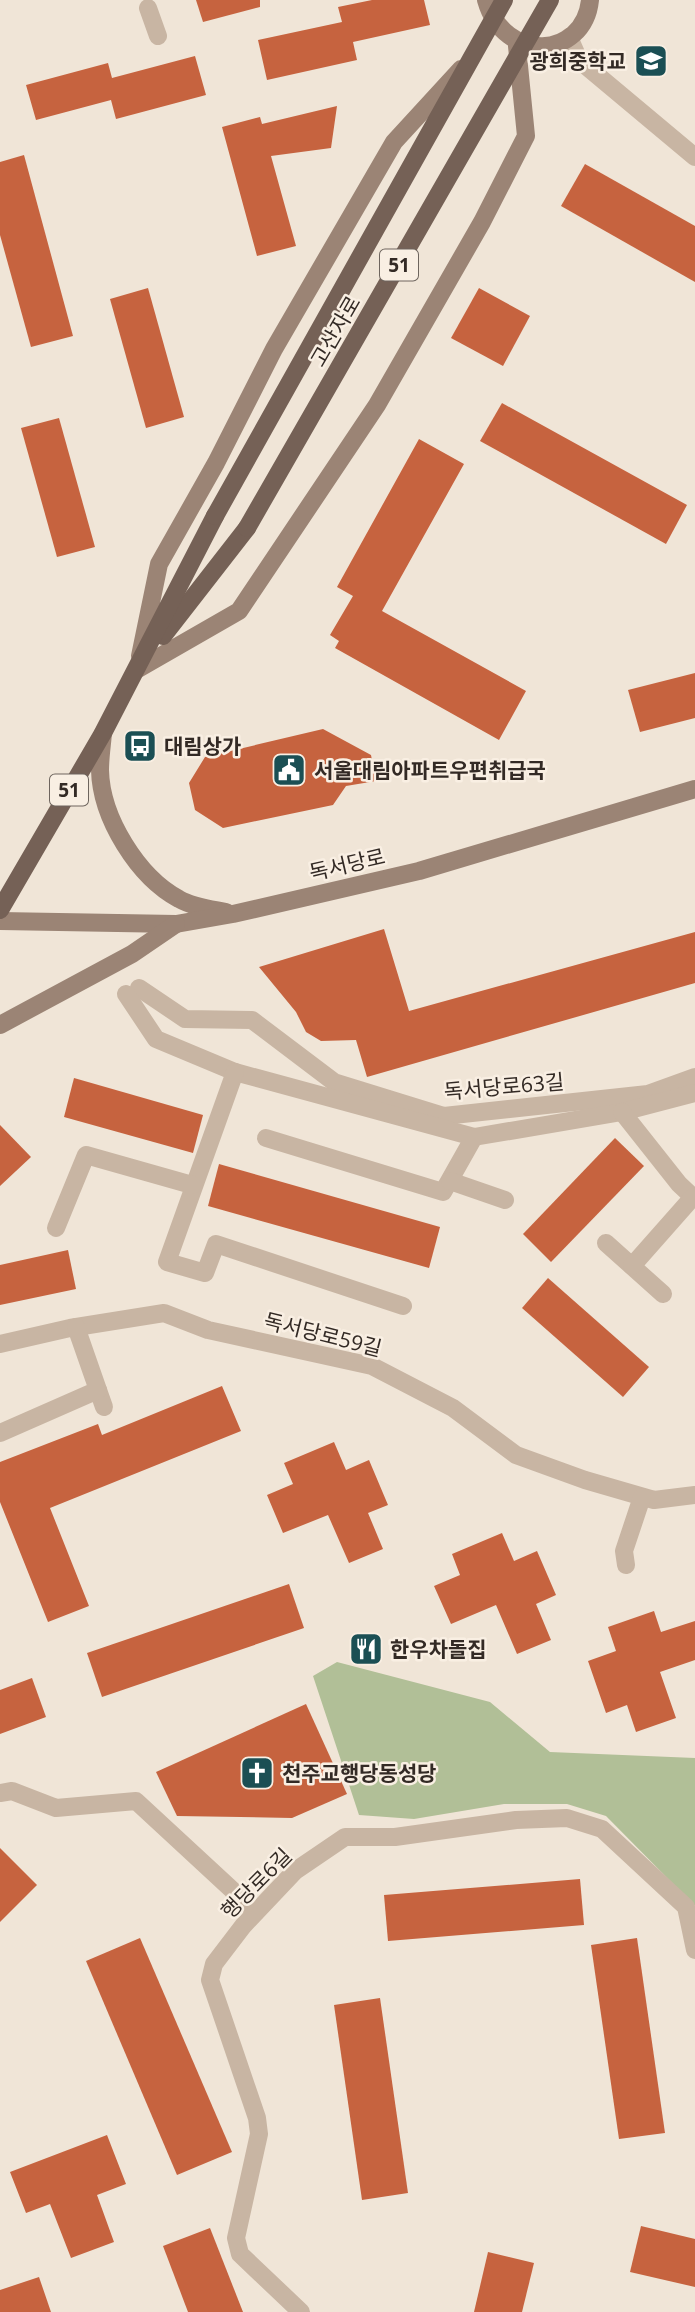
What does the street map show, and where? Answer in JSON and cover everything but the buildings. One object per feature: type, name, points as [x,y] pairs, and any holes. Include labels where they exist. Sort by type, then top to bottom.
[{"type":"main road","points":[[486,0],[491,18],[499,28],[517,42],[535,47],[553,45],[569,37],[581,24],[590,0]]},
{"type":"main road","name":"고산자로","points":[[0,910],[138,670],[215,516],[504,0]]},
{"type":"main road","name":"고산자로","points":[[138,670],[247,528],[550,0]]},
{"type":"main road","points":[[138,670],[159,564],[216,463],[274,349],[394,142],[499,28]]},
{"type":"main road","points":[[138,670],[239,611],[383,394],[482,222],[526,136],[517,42]]},
{"type":"main road","points":[[103,733],[100,771],[103,790],[126,846],[150,876],[181,901],[233,914]]},
{"type":"main road","name":"독서당로","points":[[0,921],[176,925],[419,871],[695,789]]},
{"type":"main road","points":[[0,1025],[132,954],[176,925]]},
{"type":"street","points":[[148,8],[158,36]]},
{"type":"street","points":[[569,37],[579,60],[695,157]]},
{"type":"street","name":"독서당로63길","points":[[235,1072],[156,1039],[132,991],[185,1019],[253,1020],[334,1082],[444,1116],[648,1094],[695,1077]]},
{"type":"street","points":[[403,1306],[216,1244],[205,1273],[167,1262],[192,1185],[235,1072],[474,1137],[621,1112],[695,1093]]},
{"type":"street","points":[[621,1112],[679,1184],[694,1198],[632,1266]]},
{"type":"street","points":[[266,1138],[443,1192],[474,1137]]},
{"type":"street","points":[[56,1228],[86,1154],[192,1185]]},
{"type":"street","points":[[450,1181],[505,1200]]},
{"type":"street","points":[[606,1243],[663,1294]]},
{"type":"street","name":"독서당로59길","points":[[0,1344],[76,1327],[164,1313],[208,1330],[372,1366],[453,1408],[516,1455],[654,1500],[695,1495]]},
{"type":"street","points":[[0,1433],[101,1398],[76,1327]]},
{"type":"street","points":[[626,1565],[624,1551],[642,1497]]},
{"type":"street","points":[[0,1793],[12,1791],[56,1808],[136,1801],[256,1912]]},
{"type":"street","name":"행당로6길","points":[[301,2312],[240,2254],[236,2238],[259,2134],[257,2118],[210,1980],[214,1964],[256,1912],[295,1871],[345,1837],[395,1837],[457,1826],[567,1818],[603,1829],[686,1907],[695,1950]]},
{"type":"green space","points":[[337,1662],[490,1702],[550,1752],[695,1758],[695,1906],[606,1816],[567,1804],[504,1804],[414,1819],[359,1815],[313,1676]]},
{"type":"place","name":"광희중학교","points":[[651,61]]},
{"type":"place","name":"대림상가","points":[[140,746]]},
{"type":"place","name":"서울대림아파트우편취급국","points":[[289,770]]},
{"type":"place","name":"한우차돌집","points":[[366,1649]]},
{"type":"place","name":"천주교행당동성당","points":[[257,1773]]}]
